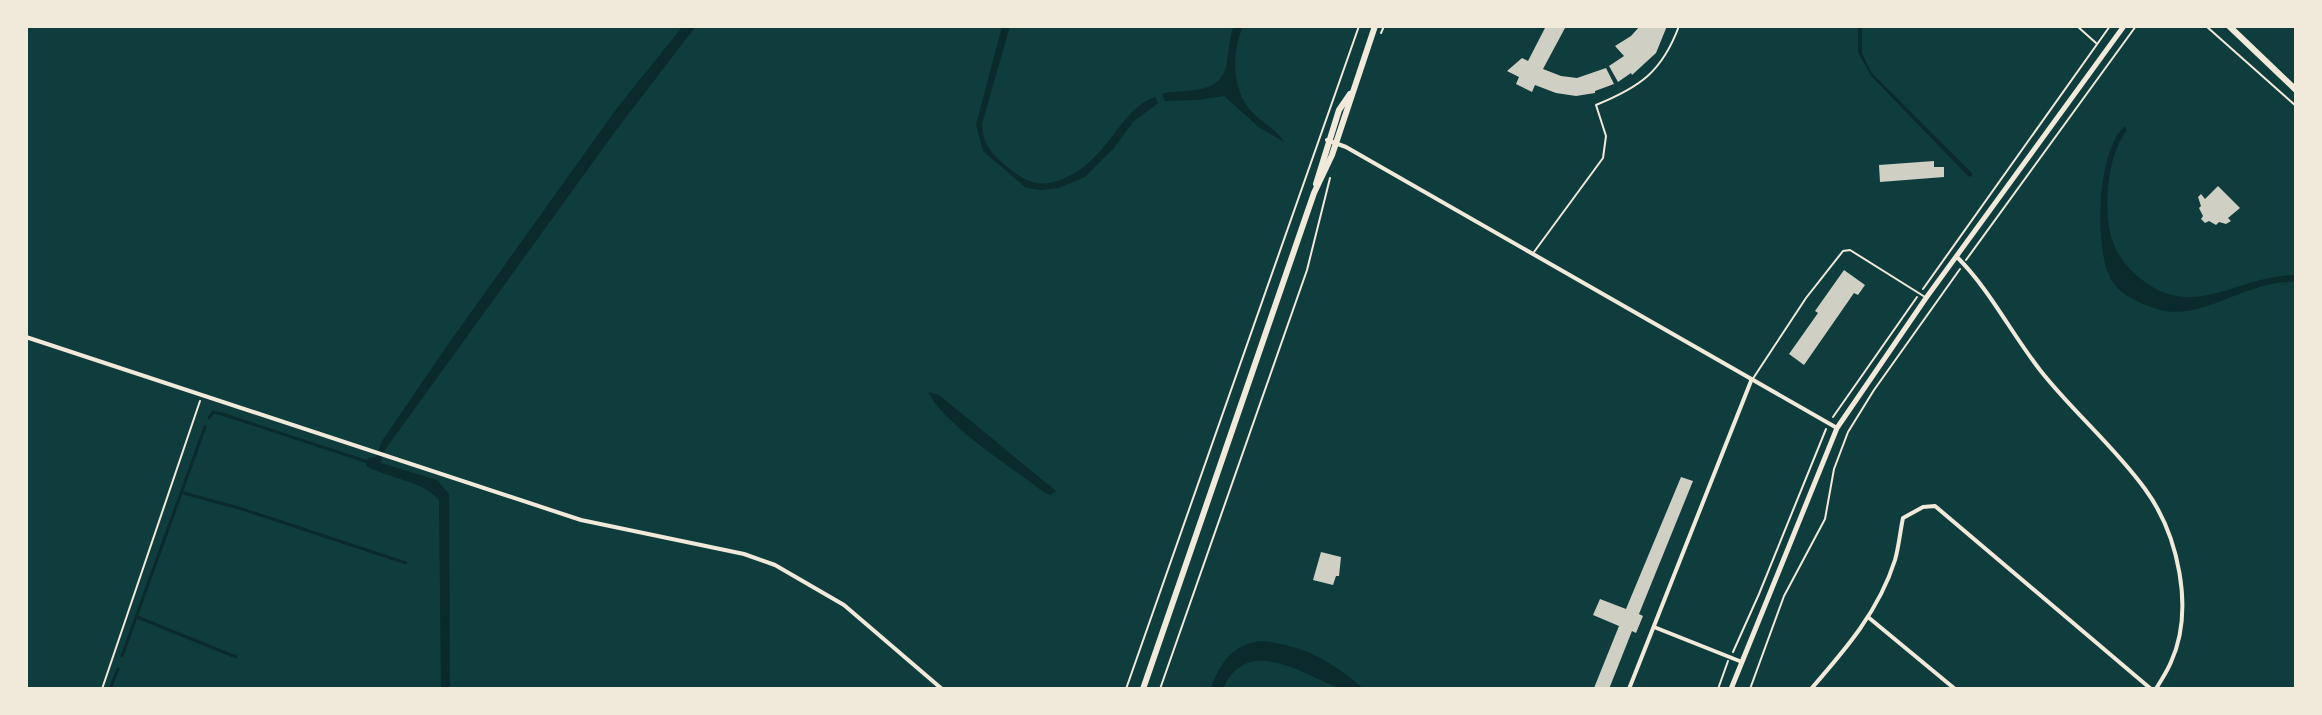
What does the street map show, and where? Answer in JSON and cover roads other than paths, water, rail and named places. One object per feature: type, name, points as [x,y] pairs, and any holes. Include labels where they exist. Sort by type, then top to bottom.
[{"type":"main road","points":[[1143,689],[1314,193],[1336,143],[1375,26]]},
{"type":"main road","points":[[1731,689],[1837,428],[1926,298],[2124,26]]},
{"type":"main road","points":[[2229,26],[2296,90]]},
{"type":"main road","points":[[1314,193],[1327,140],[1339,110],[1352,92]]},
{"type":"street","points":[[1327,140],[1837,428]]},
{"type":"street","points":[[1811,689],[1868,617],[1896,556],[1903,518],[1923,507],[1935,506],[2153,689],[2172,660],[2181,618],[2180,578],[2171,536],[2144,487],[2038,368],[1957,257]]},
{"type":"street","points":[[26,337],[581,520],[744,554],[775,565],[844,605],[942,689]]},
{"type":"street","points":[[1629,689],[1751,381]]},
{"type":"street","points":[[1868,617],[1955,689]]},
{"type":"street","points":[[1654,627],[1742,662]]},
{"type":"lane","points":[[1532,255],[1603,158],[1606,136],[1596,105],[1626,93],[1645,81],[1672,47],[1679,26]]},
{"type":"lane","points":[[1751,381],[1806,298],[1843,251],[1850,250],[1926,298]]},
{"type":"water","points":[[683,26],[696,26],[617,129],[382,454],[381,463],[437,480],[449,494],[450,689],[441,689],[439,500],[423,488],[366,466],[368,458],[376,457],[382,441],[449,343],[617,108]]},
{"type":"water","points":[[1002,26],[1010,26],[982,124],[983,132],[994,154],[1027,180],[1052,182],[1076,172],[1090,162],[1143,103],[1155,97],[1158,103],[1133,122],[1114,148],[1085,177],[1059,188],[1026,188],[983,151],[976,125]]},
{"type":"water","points":[[1234,26],[1243,26],[1235,61],[1242,97],[1256,116],[1284,142],[1260,128],[1224,96],[1165,101],[1162,94],[1203,88],[1218,81],[1227,63]]},
{"type":"water","points":[[1858,26],[1862,26],[1862,53],[1871,72],[1972,173],[1972,177],[1871,76],[1858,52]]},
{"type":"water","points":[[2125,126],[2127,130],[2116,150],[2110,173],[2108,219],[2116,249],[2134,273],[2155,288],[2175,296],[2214,294],[2274,277],[2296,275],[2296,282],[2261,287],[2210,305],[2177,312],[2148,306],[2118,289],[2107,270],[2102,251],[2101,203],[2108,156]]},
{"type":"water","points":[[928,392],[939,395],[1056,491],[1051,495],[1045,493],[981,446],[949,419]]},
{"type":"water","points":[[1262,641],[1291,646],[1317,656],[1364,689],[1339,688],[1292,668],[1260,661],[1246,664],[1233,673],[1223,689],[1211,689],[1218,671],[1229,656],[1243,646]]},
{"type":"waterway","points":[[209,418],[213,412],[222,414],[368,462]]},
{"type":"waterway","points":[[122,656],[205,427]]},
{"type":"waterway","points":[[184,493],[406,563]]},
{"type":"waterway","points":[[137,617],[236,657]]},
{"type":"waterway","points":[[110,689],[118,669]]}]
